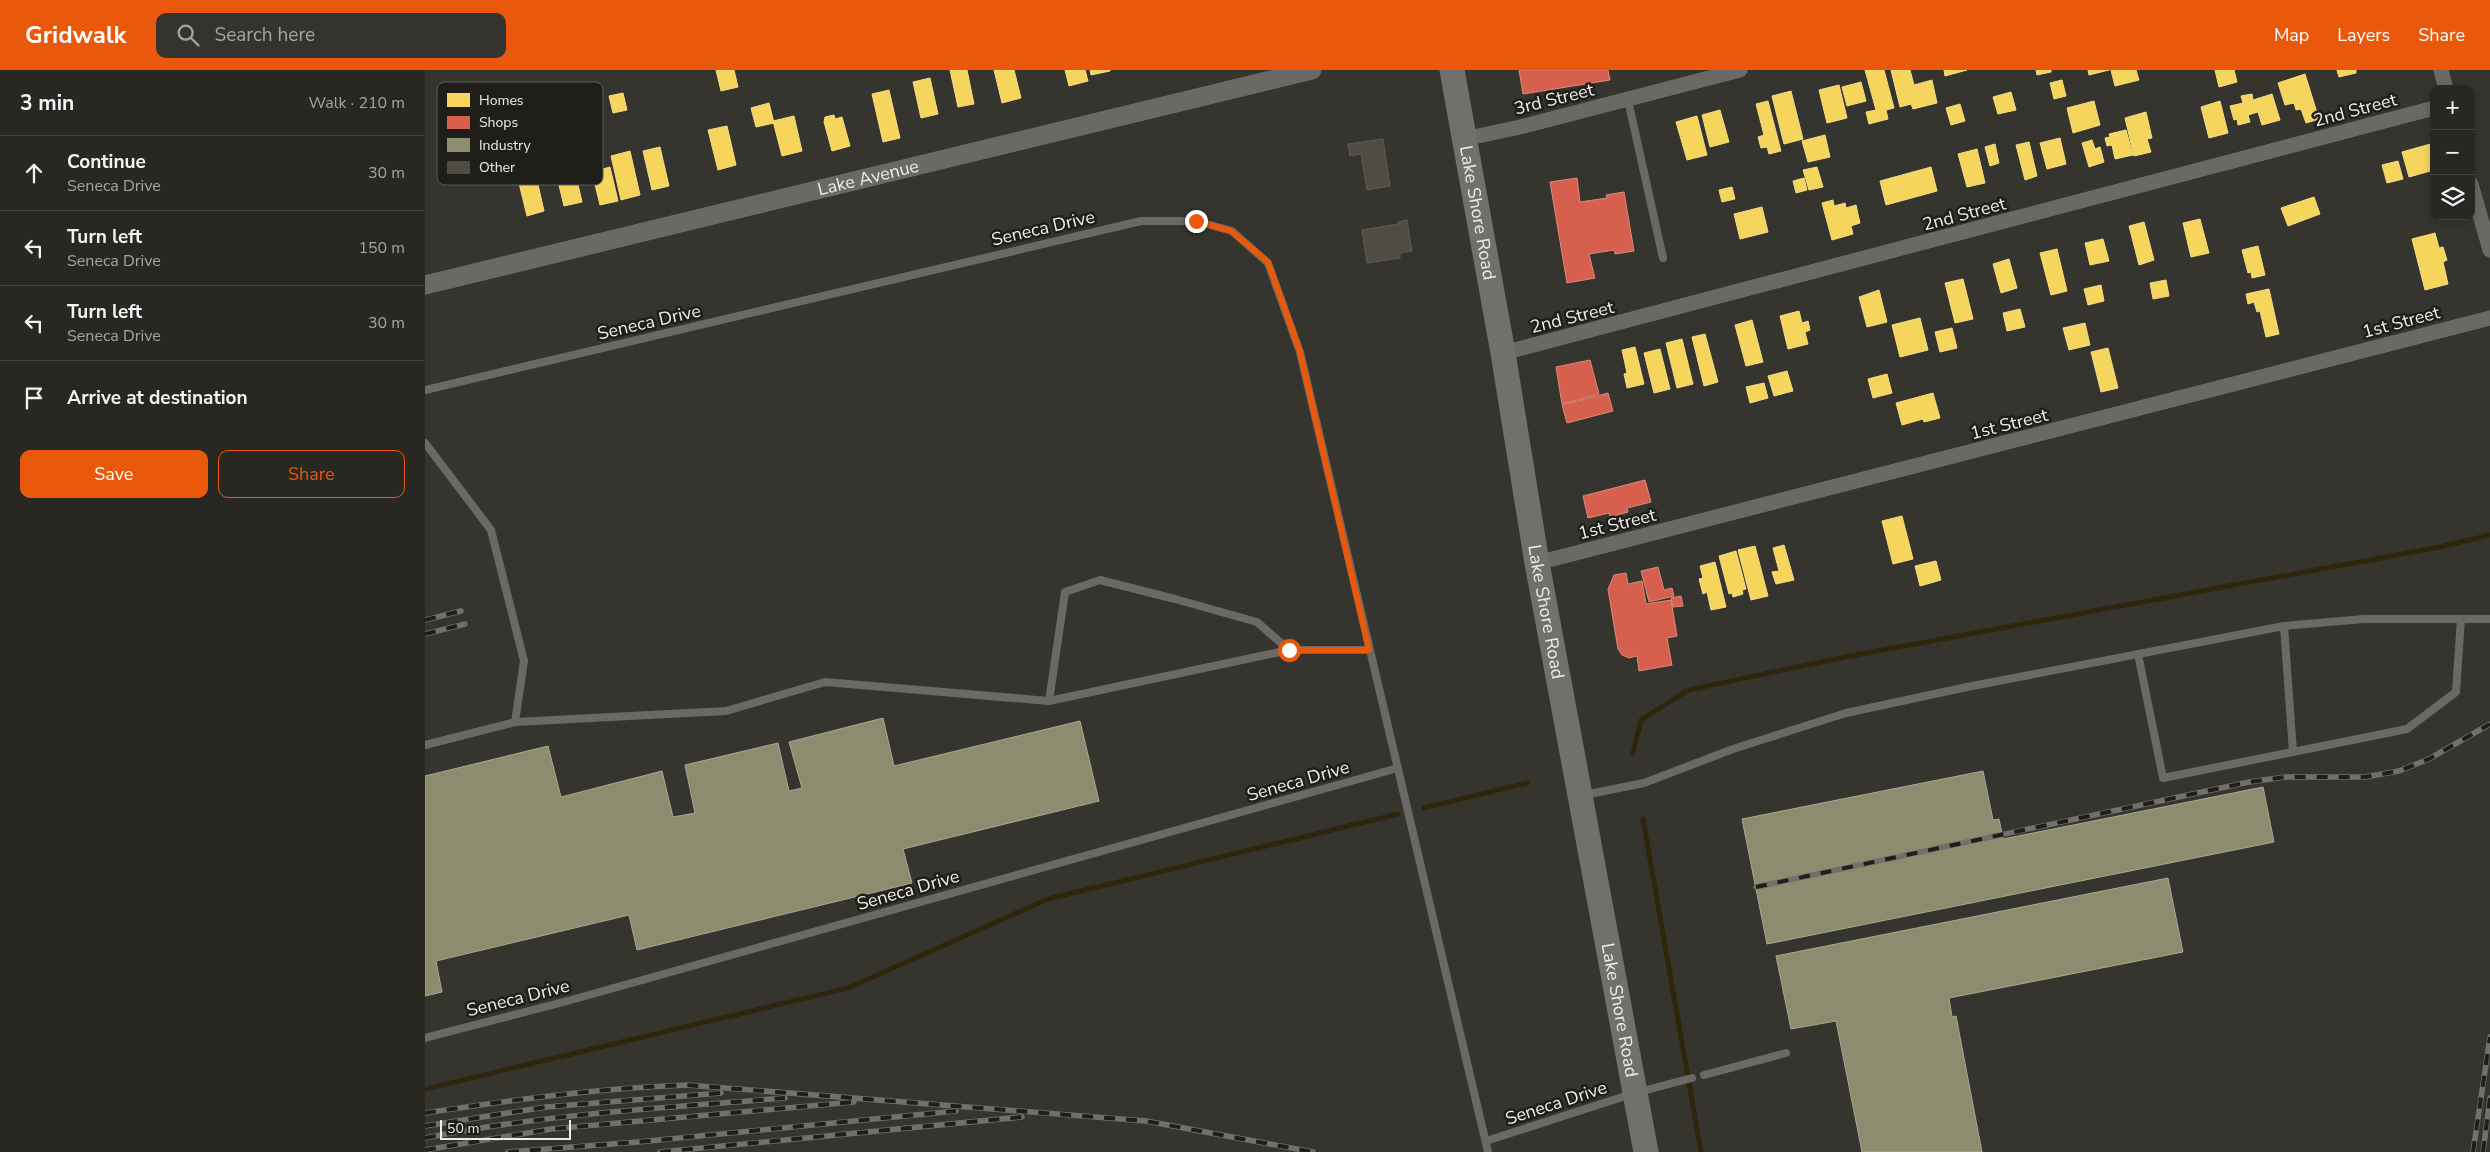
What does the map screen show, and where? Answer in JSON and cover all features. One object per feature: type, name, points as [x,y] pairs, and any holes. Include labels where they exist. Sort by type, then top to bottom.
[{"type":"highway","name":"Lake Shore Road","points":[[1452,70],[1503,354],[1537,563],[1646,1152]]},
{"type":"street","name":"Lake Avenue","points":[[425,286],[1312,70]]},
{"type":"street","name":"3rd Street","points":[[1464,138],[1628,100],[1740,70]]},
{"type":"street","points":[[2441,70],[2445,85]]},
{"type":"street","name":"2nd Street","points":[[1503,354],[2430,109]]},
{"type":"street","points":[[2475,198],[2490,250]]},
{"type":"street","name":"1st Street","points":[[1537,563],[2490,318]]},
{"type":"lane","points":[[1628,100],[1663,258]]},
{"type":"lane","name":"Seneca Drive","points":[[425,390],[1141,221],[1196,221],[1231,231],[1268,262],[1300,352],[1488,1152]]},
{"type":"lane","points":[[425,443],[491,530],[524,661],[515,722]]},
{"type":"lane","points":[[1049,700],[1065,592],[1100,580],[1257,622],[1289,650]]},
{"type":"lane","points":[[1580,795],[1643,783],[1733,750],[1846,713],[2138,654],[2284,626],[2364,619],[2490,619]]},
{"type":"lane","points":[[2138,654],[2163,778],[2407,729],[2456,692],[2461,619]]},
{"type":"lane","points":[[2284,626],[2293,752]]},
{"type":"lane","points":[[425,745],[515,722],[727,711],[825,682],[1049,700],[1289,650],[1369,650]]},
{"type":"lane","name":"Seneca Drive","points":[[425,1038],[571,1000],[1398,768]]},
{"type":"lane","points":[[1704,1075],[1786,1053]]},
{"type":"lane","name":"Seneca Drive","points":[[1485,1141],[1635,1093],[1692,1078]]},
{"type":"building: Homes","points":[[716,70],[734,70],[738,87],[721,91]]},
{"type":"building: Homes","points":[[950,70],[967,70],[974,104],[958,107]]},
{"type":"building: Homes","points":[[994,70],[1014,70],[1021,98],[1002,103]]},
{"type":"building: Homes","points":[[1065,70],[1085,70],[1088,81],[1069,86]]},
{"type":"building: Homes","points":[[1090,70],[1110,70],[1110,71],[1091,75]]},
{"type":"building: Homes","points":[[1865,70],[1884,70],[1894,108],[1886,110],[1888,119],[1869,124],[1866,112],[1876,110]]},
{"type":"building: Homes","points":[[1891,70],[1910,70],[1914,85],[1932,80],[1937,103],[1913,109],[1911,104],[1900,107]]},
{"type":"building: Homes","points":[[1944,70],[1967,70],[1945,76]]},
{"type":"building: Homes","points":[[2036,70],[2051,70],[2051,72],[2037,75]]},
{"type":"building: Homes","points":[[2088,70],[2109,70],[2089,75]]},
{"type":"building: Homes","points":[[2111,70],[2136,70],[2139,80],[2115,86]]},
{"type":"building: Homes","points":[[2215,70],[2234,70],[2237,82],[2219,87]]},
{"type":"building: Homes","points":[[2337,70],[2356,70],[2356,73],[2339,77]]},
{"type":"building: Homes","points":[[2305,74],[2319,119],[2306,123],[2301,109],[2296,110],[2294,103],[2285,105],[2278,83]]},
{"type":"building: Homes","points":[[930,78],[938,114],[921,118],[913,82]]},
{"type":"building: Homes","points":[[2062,80],[2066,96],[2054,99],[2050,83]]},
{"type":"building: Homes","points":[[1861,82],[1866,101],[1847,106],[1842,87]]},
{"type":"building: Homes","points":[[1839,85],[1847,118],[1827,123],[1819,90]]},
{"type":"building: Homes","points":[[889,90],[900,138],[883,142],[872,94]]},
{"type":"building: Homes","points":[[1791,91],[1803,139],[1784,144],[1772,96]]},
{"type":"building: Homes","points":[[2011,92],[2016,110],[1998,114],[1993,97]]},
{"type":"building: Homes","points":[[623,93],[627,110],[613,113],[609,96]]},
{"type":"building: Homes","points":[[2252,94],[2253,100],[2272,94],[2280,120],[2262,125],[2258,112],[2248,115],[2250,122],[2238,125],[2237,119],[2234,120],[2230,106],[2243,103],[2241,96]]},
{"type":"building: Homes","points":[[1768,101],[1781,151],[1769,154],[1767,147],[1761,148],[1758,137],[1764,135],[1756,104]]},
{"type":"building: Homes","points":[[2094,101],[2100,125],[2073,133],[2067,108]]},
{"type":"building: Homes","points":[[2220,101],[2228,133],[2209,138],[2201,107]]},
{"type":"building: Homes","points":[[769,103],[774,123],[756,127],[751,108]]},
{"type":"building: Homes","points":[[1960,104],[1965,121],[1951,125],[1946,108]]},
{"type":"building: Homes","points":[[1720,110],[1729,142],[1710,147],[1702,115]]},
{"type":"building: Homes","points":[[2146,112],[2152,138],[2147,139],[2151,152],[2134,156],[2125,118]]},
{"type":"building: Homes","points":[[834,115],[835,119],[842,117],[850,146],[832,151],[824,122],[825,117]]},
{"type":"building: Homes","points":[[794,116],[802,151],[782,156],[773,121]]},
{"type":"building: Homes","points":[[1697,116],[1707,155],[1687,160],[1676,122]]},
{"type":"building: Homes","points":[[727,126],[736,165],[718,170],[708,130]]},
{"type":"building: Homes","points":[[2126,130],[2133,155],[2115,159],[2112,145],[2107,146],[2105,138],[2110,137],[2109,134]]},
{"type":"building: Homes","points":[[1825,135],[1830,157],[1808,162],[1802,141]]},
{"type":"building: Homes","points":[[2060,138],[2066,164],[2047,169],[2040,143]]},
{"type":"building: Homes","points":[[2092,140],[2095,149],[2100,147],[2104,162],[2089,167],[2082,143]]},
{"type":"building: Homes","points":[[2029,142],[2037,176],[2025,180],[2016,145]]},
{"type":"building: Homes","points":[[1995,144],[1999,163],[1990,166],[1985,147]]},
{"type":"building: Homes","points":[[2430,144],[2430,171],[2409,177],[2402,152]]},
{"type":"building: Homes","points":[[660,147],[669,186],[652,190],[643,151]]},
{"type":"building: Homes","points":[[1977,149],[1985,183],[1967,187],[1958,154]]},
{"type":"building: Homes","points":[[630,151],[640,195],[621,200],[611,156]]},
{"type":"building: Homes","points":[[2398,161],[2403,179],[2387,183],[2382,165]]},
{"type":"building: Homes","points":[[610,167],[618,201],[600,205],[595,185],[603,185],[603,169]]},
{"type":"building: Homes","points":[[1817,167],[1823,187],[1809,190],[1803,170]]},
{"type":"building: Homes","points":[[1931,167],[1937,191],[1886,205],[1880,181]]},
{"type":"building: Homes","points":[[1804,178],[1807,190],[1796,193],[1793,181]]},
{"type":"building: Homes","points":[[519,185],[538,185],[544,211],[527,216]]},
{"type":"building: Homes","points":[[559,185],[578,185],[582,202],[564,206]]},
{"type":"building: Homes","points":[[1732,187],[1735,199],[1722,202],[1719,190]]},
{"type":"building: Homes","points":[[2314,197],[2320,214],[2288,226],[2281,208]]},
{"type":"building: Homes","points":[[1833,200],[1834,206],[1845,203],[1846,208],[1856,205],[1860,223],[1851,226],[1853,234],[1832,240],[1822,203]]},
{"type":"building: Homes","points":[[1762,207],[1768,232],[1740,239],[1734,214]]},
{"type":"building: Homes","points":[[2200,219],[2209,253],[2191,257],[2183,223]]},
{"type":"building: Homes","points":[[2144,222],[2154,260],[2139,265],[2129,226]]},
{"type":"building: Homes","points":[[2435,233],[2439,248],[2443,247],[2447,260],[2443,262],[2448,284],[2425,290],[2412,239]]},
{"type":"building: Homes","points":[[2103,239],[2109,261],[2090,265],[2085,243]]},
{"type":"building: Homes","points":[[2258,246],[2265,275],[2252,278],[2251,272],[2248,273],[2242,250]]},
{"type":"building: Homes","points":[[2057,249],[2067,291],[2051,295],[2040,253]]},
{"type":"building: Homes","points":[[2009,259],[2017,288],[2001,293],[1993,264]]},
{"type":"building: Homes","points":[[1963,279],[1973,319],[1955,323],[1945,283]]},
{"type":"building: Homes","points":[[2166,280],[2169,296],[2153,299],[2150,283]]},
{"type":"building: Homes","points":[[2101,285],[2104,301],[2088,305],[2084,289]]},
{"type":"building: Homes","points":[[2269,289],[2279,334],[2266,337],[2260,311],[2257,312],[2254,302],[2248,304],[2246,294]]},
{"type":"building: Homes","points":[[1879,290],[1887,322],[1867,327],[1859,297]]},
{"type":"building: Homes","points":[[2020,309],[2025,327],[2007,331],[2003,313]]},
{"type":"building: Homes","points":[[1799,311],[1802,323],[1808,321],[1810,330],[1805,332],[1808,344],[1788,349],[1780,316]]},
{"type":"building: Homes","points":[[1920,318],[1928,350],[1900,357],[1892,325]]},
{"type":"building: Homes","points":[[1752,320],[1763,362],[1746,366],[1735,325]]},
{"type":"building: Homes","points":[[2085,323],[2090,345],[2069,350],[2063,328]]},
{"type":"building: Homes","points":[[1952,328],[1957,348],[1940,352],[1935,332]]},
{"type":"building: Homes","points":[[1705,334],[1718,382],[1704,386],[1692,337]]},
{"type":"building: Homes","points":[[1682,339],[1693,384],[1677,388],[1666,343]]},
{"type":"building: Homes","points":[[1635,347],[1644,384],[1627,388],[1624,374],[1627,373],[1622,350]]},
{"type":"building: Homes","points":[[2108,348],[2118,388],[2101,392],[2091,352]]},
{"type":"building: Homes","points":[[1660,349],[1670,389],[1654,393],[1644,353]]},
{"type":"building: Homes","points":[[1787,371],[1793,391],[1774,396],[1768,376]]},
{"type":"building: Homes","points":[[1887,374],[1892,393],[1873,398],[1868,379]]},
{"type":"building: Homes","points":[[1764,383],[1768,398],[1750,403],[1746,387]]},
{"type":"building: Homes","points":[[1933,393],[1940,418],[1924,422],[1923,419],[1902,425],[1896,403]]},
{"type":"building: Homes","points":[[1902,516],[1913,559],[1893,564],[1882,521]]},
{"type":"building: Homes","points":[[1784,545],[1794,580],[1776,584],[1772,572],[1779,571],[1773,548]]},
{"type":"building: Homes","points":[[1755,546],[1768,596],[1751,600],[1738,550]]},
{"type":"building: Homes","points":[[1736,551],[1746,589],[1742,590],[1743,594],[1733,597],[1732,593],[1729,594],[1719,556]]},
{"type":"building: Homes","points":[[1936,561],[1941,580],[1920,586],[1915,566]]},
{"type":"building: Homes","points":[[1715,562],[1726,607],[1711,610],[1707,592],[1703,594],[1699,579],[1703,578],[1700,566]]},
{"type":"building: Shops","points":[[1519,70],[1608,70],[1610,80],[1523,94]]},
{"type":"building: Shops","points":[[1577,178],[1580,202],[1607,198],[1606,195],[1624,192],[1634,251],[1615,254],[1614,250],[1589,254],[1595,278],[1567,283],[1550,182]]},
{"type":"building: Shops","points":[[1590,360],[1599,394],[1562,404],[1556,367]]},
{"type":"building: Shops","points":[[1608,393],[1613,411],[1567,423],[1562,405]]},
{"type":"building: Shops","points":[[1645,480],[1651,502],[1627,508],[1628,512],[1610,517],[1609,513],[1588,518],[1583,496]]},
{"type":"building: Shops","points":[[1658,567],[1664,590],[1672,588],[1674,596],[1649,602],[1641,571]]},
{"type":"building: Shops","points":[[1626,573],[1628,584],[1642,581],[1646,604],[1671,600],[1677,636],[1667,638],[1672,665],[1639,671],[1637,656],[1629,658],[1622,655],[1618,649],[1608,589],[1614,575]]},
{"type":"building: Shops","points":[[1681,596],[1683,606],[1673,607],[1671,598]]},
{"type":"building: Industry","points":[[883,718],[894,766],[1080,721],[1099,801],[903,849],[912,883],[637,950],[629,915],[436,961],[442,992],[425,996],[425,776],[548,746],[561,797],[662,771],[673,817],[695,813],[685,765],[778,743],[789,791],[802,788],[789,742]]},
{"type":"building: Industry","points":[[1983,771],[1993,820],[1999,819],[2003,839],[2263,787],[2274,842],[1767,944],[1742,819]]},
{"type":"building: Industry","points":[[2168,878],[2183,952],[1949,998],[1952,1017],[1956,1016],[1982,1152],[1862,1152],[1836,1021],[1791,1029],[1776,956]]},
{"type":"building: Other","points":[[1383,139],[1390,186],[1367,190],[1361,154],[1350,156],[1348,144]]},
{"type":"building: Other","points":[[1407,220],[1412,251],[1400,253],[1400,258],[1367,263],[1362,230],[1398,224],[1398,222]]},
{"type":"waterway","points":[[1633,753],[1641,720],[1688,690],[1850,656],[2440,547],[2490,535]]},
{"type":"waterway","points":[[1424,808],[1527,783]]},
{"type":"waterway","points":[[425,1089],[848,988],[1048,899],[1398,814]]},
{"type":"waterway","points":[[1643,819],[1701,1152]]},
{"type":"railway","points":[[425,620],[461,611]]},
{"type":"railway","points":[[425,634],[465,624]]},
{"type":"railway","points":[[1756,887],[2249,782],[2285,777],[2365,777],[2399,771],[2429,759],[2490,724]]},
{"type":"railway","points":[[2473,1152],[2490,1037]]},
{"type":"railway","points":[[425,1113],[588,1092],[687,1085],[1146,1121],[1313,1152]]},
{"type":"railway","points":[[425,1126],[546,1107],[721,1093]]},
{"type":"railway","points":[[425,1138],[559,1117],[785,1098]]},
{"type":"railway","points":[[2483,1152],[2490,1098]]},
{"type":"railway","points":[[425,1150],[551,1129],[854,1102]]},
{"type":"railway","points":[[508,1152],[638,1142],[956,1111]]},
{"type":"railway","points":[[660,1152],[1022,1117]]},
{"type":"route","points":[[1196,221],[1231,231],[1268,262],[1300,352],[1369,650],[1289,650]]}]
